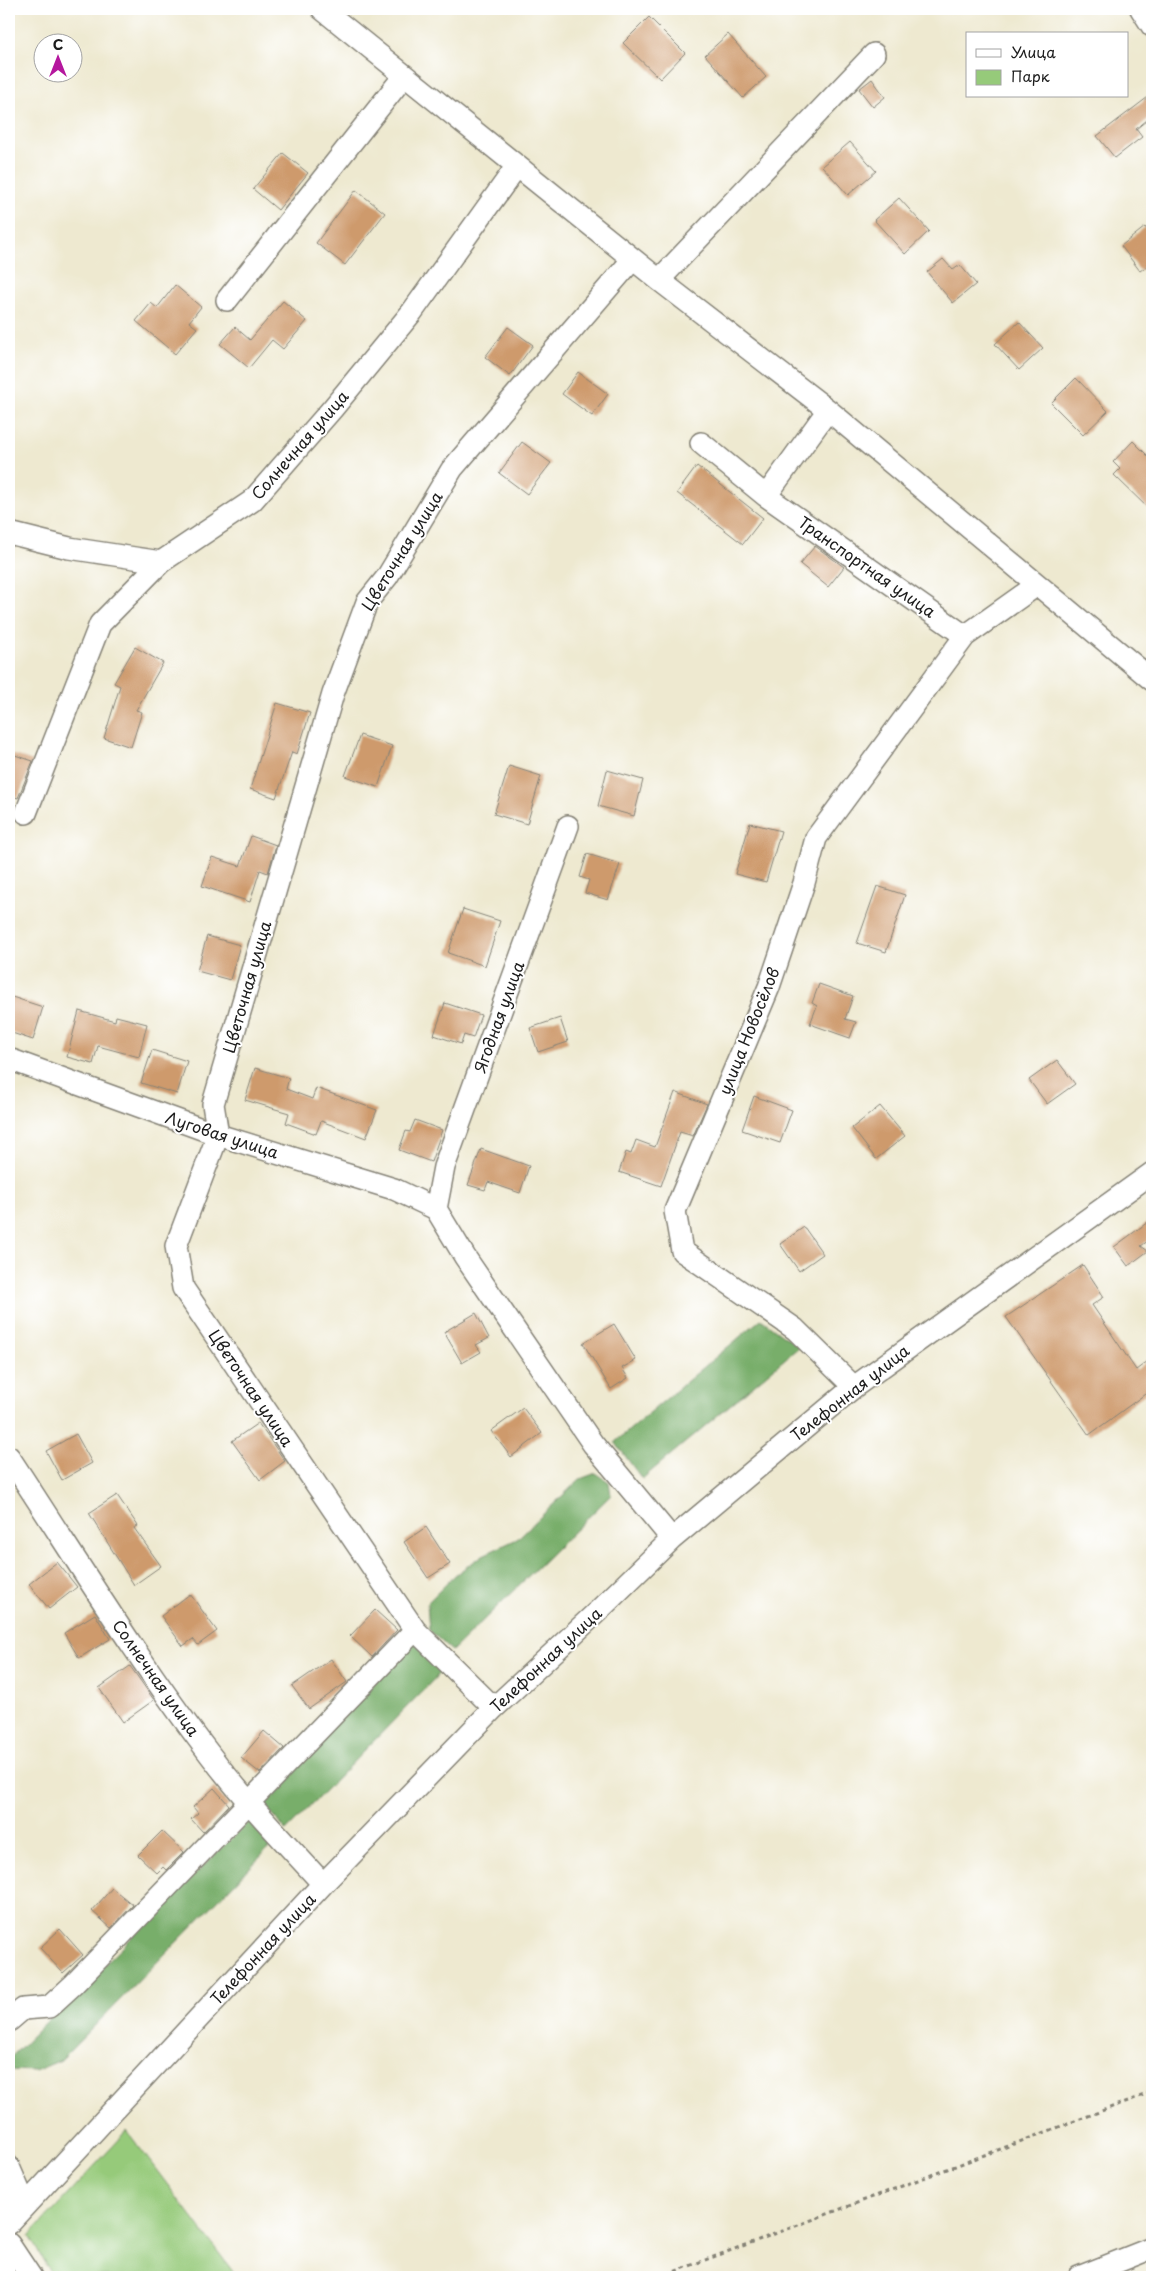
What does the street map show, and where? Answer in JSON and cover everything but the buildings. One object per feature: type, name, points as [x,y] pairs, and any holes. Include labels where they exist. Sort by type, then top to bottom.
[{"type":"street","points":[[322,9],[659,280],[828,410],[1152,680]]},
{"type":"street","points":[[1141,9],[1152,26]]},
{"type":"street","points":[[659,280],[874,54]]},
{"type":"street","points":[[227,300],[404,76]]},
{"type":"street","name":"Солнечная улица","points":[[26,813],[100,624],[161,562],[252,501],[333,408],[412,312],[517,166]]},
{"type":"street","name":"Цветочная улица","points":[[494,1708],[415,1630],[183,1288],[176,1246],[218,1135],[213,1104],[333,694],[368,602],[387,577],[452,469],[633,259]]},
{"type":"street","points":[[766,496],[828,410]]},
{"type":"street","name":"Транспортная улица","points":[[701,442],[766,496],[965,636]]},
{"type":"street","points":[[9,533],[69,548],[161,562]]},
{"type":"street","points":[[965,636],[1037,586]]},
{"type":"street","name":"улица Новосёлов","points":[[854,1387],[795,1329],[682,1251],[675,1211],[769,987],[804,883],[816,838],[965,636]]},
{"type":"street","name":"Ягодная улица","points":[[436,1209],[444,1167],[568,826]]},
{"type":"street","name":"Луговая улица","points":[[9,1059],[218,1135],[394,1189],[436,1209]]},
{"type":"street","name":"Телефонная улица","points":[[9,2223],[323,1884],[494,1708],[672,1539],[854,1387],[1152,1173]]},
{"type":"street","points":[[436,1209],[465,1257],[593,1444],[672,1539]]},
{"type":"street","name":"Солнечная улица","points":[[9,1457],[150,1671],[210,1756],[249,1803],[323,1884]]},
{"type":"street","points":[[9,2021],[23,2009],[49,2008],[415,1630]]},
{"type":"street","points":[[9,2167],[25,2204]]},
{"type":"street","points":[[9,2244],[31,2277]]},
{"type":"street","points":[[1080,2277],[1152,2248]]},
{"type":"path","points":[[660,2277],[1152,2092]]},
{"type":"green space","points":[[761,1319],[799,1347],[642,1479],[615,1442]]},
{"type":"green space","points":[[596,1473],[609,1482],[611,1495],[452,1651],[429,1630],[427,1603],[455,1575],[483,1555],[517,1539],[580,1479]]},
{"type":"green space","points":[[414,1641],[441,1672],[286,1831],[261,1801]]},
{"type":"green space","points":[[251,1819],[274,1843],[61,2060],[35,2071],[9,2070],[9,2059]]},
{"type":"green space","points":[[127,2131],[237,2277],[53,2277],[29,2236]]}]
